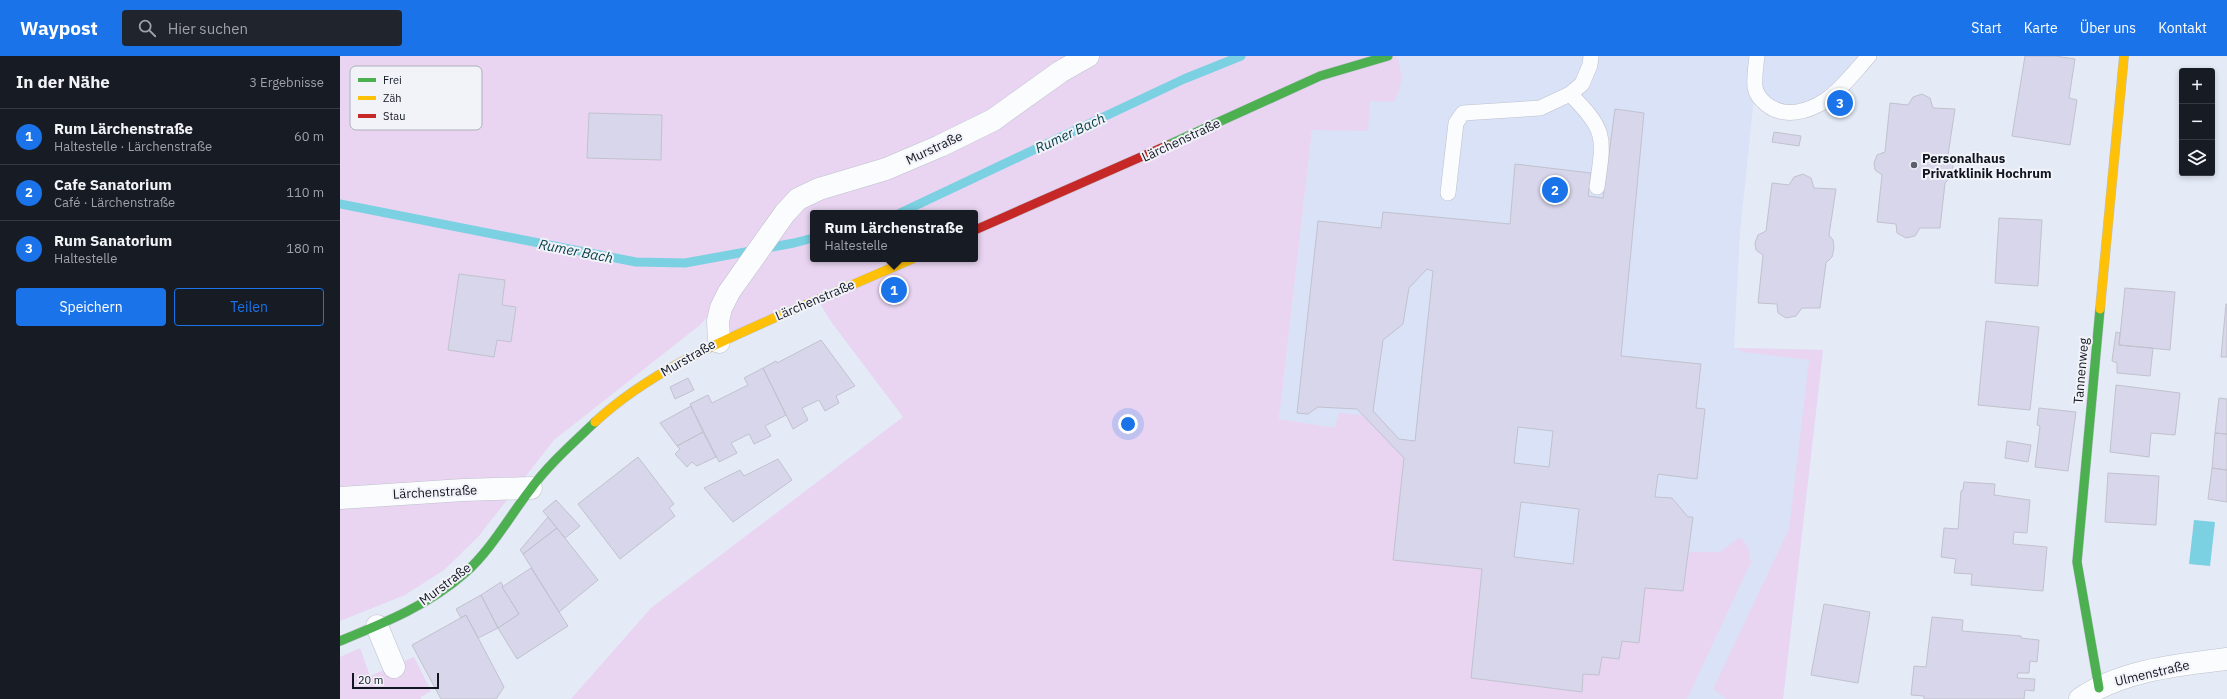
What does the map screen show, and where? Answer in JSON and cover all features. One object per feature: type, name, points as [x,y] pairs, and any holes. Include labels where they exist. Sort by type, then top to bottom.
[{"type":"street","name":"Murstraße","points":[[340,641],[377,626],[423,602],[465,573],[488,548],[531,488],[569,447],[616,403],[667,369],[719,342],[718,321],[721,308],[743,273],[785,213],[798,199],[808,194],[886,169],[940,146],[993,120],[1060,72],[1088,56]]},
{"type":"street","name":"Lärchenstraße","points":[[978,229],[1130,163],[1320,76],[1388,56]]},
{"type":"street","name":"Tannenweg","points":[[2099,688],[2077,562],[2124,56]]},
{"type":"street","name":"Lärchenstraße","points":[[719,342],[905,262]]},
{"type":"street","name":"Lärchenstraße","points":[[340,498],[455,490],[531,488]]},
{"type":"street","points":[[377,626],[394,667]]},
{"type":"street","name":"Ulmenstraße","points":[[2080,699],[2099,688],[2139,674],[2227,659]]},
{"type":"lane","points":[[1448,193],[1456,122],[1463,113],[1540,108],[1570,94],[1582,84],[1590,65],[1591,56]]},
{"type":"lane","points":[[1757,56],[1755,87],[1760,99],[1770,108],[1783,112],[1798,112],[1827,99],[1869,56]]},
{"type":"lane","points":[[1570,94],[1598,125],[1603,144],[1597,187]]},
{"type":"shaded area","points":[[340,56],[1397,56],[1401,79],[1397,95],[1394,102],[1370,101],[1368,131],[1312,130],[1279,419],[1335,428],[1339,413],[1362,415],[1404,458],[1482,569],[1471,678],[1582,692],[1583,674],[1599,675],[1602,657],[1619,659],[1622,641],[1639,643],[1645,588],[1683,591],[1689,552],[1720,552],[1740,537],[1748,547],[1751,562],[1687,699],[571,699],[651,608],[903,417],[832,323],[817,299],[719,342],[728,294],[700,325],[554,440],[478,537],[444,570],[405,595],[340,621]]},
{"type":"shaded area","points":[[1397,56],[1869,56],[1827,99],[1783,113],[1755,88],[1740,232],[1734,348],[1823,350],[1783,699],[1375,699],[1279,419],[1312,129],[1370,101]]},
{"type":"shaded area","points":[[1734,348],[1823,350],[1783,699],[1727,699],[1713,689],[1789,529],[1809,360],[1744,352]]},
{"type":"shaded area","points":[[360,648],[370,676],[414,657],[431,691],[421,697],[421,699],[340,699],[340,657]]},
{"type":"water","points":[[2194,520],[2215,522],[2210,566],[2189,564]]},
{"type":"building","points":[[2025,56],[2055,56],[2075,59],[2069,98],[2077,100],[2070,145],[2012,136]]},
{"type":"building","name":"Personalhaus Privatklinik Hochrum","points":[[1922,94],[1930,98],[1933,108],[1955,109],[1948,155],[1952,160],[1953,168],[1951,177],[1945,183],[1940,228],[1920,228],[1915,236],[1906,238],[1897,233],[1896,224],[1877,222],[1882,175],[1875,170],[1874,163],[1877,155],[1885,152],[1890,103],[1908,105],[1913,97]]},
{"type":"building","points":[[1615,109],[1644,113],[1621,356],[1701,364],[1696,408],[1705,409],[1697,479],[1658,474],[1655,497],[1672,498],[1688,517],[1693,517],[1683,591],[1645,588],[1639,643],[1622,641],[1619,659],[1602,657],[1599,675],[1583,674],[1582,692],[1471,678],[1482,569],[1393,560],[1404,458],[1357,409],[1318,407],[1308,414],[1297,413],[1318,221],[1381,228],[1383,212],[1510,224],[1515,164],[1591,173],[1588,196],[1603,198]],"holes":[[[1427,269],[1433,271],[1415,441],[1399,439],[1373,411],[1383,340],[1403,324],[1409,288]],[[1518,427],[1553,431],[1549,467],[1514,463]],[[1521,502],[1579,509],[1573,564],[1514,557]]]},
{"type":"building","points":[[589,113],[662,115],[661,160],[587,158]]},
{"type":"building","points":[[1774,132],[1801,136],[1799,146],[1772,142]]},
{"type":"building","points":[[1803,174],[1811,178],[1814,188],[1836,189],[1829,235],[1833,240],[1834,248],[1832,257],[1826,263],[1820,308],[1802,308],[1796,316],[1786,318],[1778,313],[1777,304],[1758,303],[1763,255],[1756,250],[1755,243],[1758,235],[1766,231],[1772,183],[1789,185],[1794,177]]},
{"type":"building","points":[[1999,218],[2042,220],[2038,286],[1995,283]]},
{"type":"building","points":[[459,274],[505,280],[502,305],[516,307],[511,342],[497,340],[494,357],[448,350]]},
{"type":"building","points":[[2125,288],[2175,292],[2170,350],[2119,345]]},
{"type":"building","points":[[2226,304],[2227,357],[2221,357]]},
{"type":"building","points":[[1986,321],[2039,327],[2030,410],[1978,405]]},
{"type":"building","points":[[2116,332],[2120,333],[2119,345],[2153,348],[2150,376],[2117,373],[2117,363],[2112,361]]},
{"type":"building","points":[[821,340],[855,386],[836,396],[839,403],[825,411],[819,400],[802,408],[808,420],[793,429],[763,368],[776,361],[777,363]]},
{"type":"building","points":[[763,368],[786,415],[765,426],[771,436],[754,444],[749,434],[731,443],[737,453],[719,462],[690,404],[708,395],[712,403],[748,385],[744,378]]},
{"type":"building","points":[[688,378],[694,390],[675,399],[670,387]]},
{"type":"building","points":[[2116,385],[2180,393],[2175,435],[2151,433],[2149,457],[2110,452]]},
{"type":"building","points":[[2219,398],[2227,399],[2227,434],[2215,433]]},
{"type":"building","points":[[691,406],[703,432],[677,446],[660,423]]},
{"type":"building","points":[[2039,408],[2076,412],[2068,471],[2035,467],[2040,426],[2037,425]]},
{"type":"building","points":[[703,432],[716,457],[697,466],[692,462],[687,467],[675,454],[680,449],[677,446]]},
{"type":"building","points":[[2215,433],[2227,434],[2227,470],[2212,468]]},
{"type":"building","points":[[2007,441],[2031,445],[2028,462],[2005,458]]},
{"type":"building","points":[[638,457],[674,504],[669,508],[675,516],[620,559],[578,504]]},
{"type":"building","points":[[778,459],[792,480],[733,522],[704,488],[740,470],[744,476]]},
{"type":"building","points":[[2212,468],[2227,470],[2227,502],[2208,499]]},
{"type":"building","points":[[2108,473],[2159,476],[2156,525],[2105,522]]},
{"type":"building","points":[[1964,482],[1995,484],[1994,495],[2030,500],[2027,533],[2014,532],[2013,544],[2047,547],[2043,591],[1971,585],[1972,574],[1954,573],[1956,559],[1941,557],[1944,528],[1958,529],[1961,491],[1963,490]]},
{"type":"building","points":[[556,500],[580,526],[565,538],[543,511]]},
{"type":"building","points":[[548,517],[557,528],[523,554],[520,550]]},
{"type":"building","points":[[557,528],[598,580],[559,612],[523,554]]},
{"type":"building","points":[[531,568],[568,626],[517,659],[498,628],[519,614],[502,587]]},
{"type":"building","points":[[501,582],[502,587],[519,614],[498,628],[481,595]]},
{"type":"building","points":[[481,595],[498,628],[478,638],[466,615],[461,618],[456,609]]},
{"type":"building","points":[[1824,604],[1870,612],[1858,683],[1811,675]]},
{"type":"building","points":[[466,615],[504,687],[496,699],[441,699],[412,645]]},
{"type":"building","points":[[1932,617],[1963,620],[1962,631],[2021,636],[2021,638],[2039,640],[2037,662],[2030,661],[2029,673],[2018,673],[2017,678],[2035,679],[2034,691],[2025,690],[2024,699],[1924,699],[1924,696],[1911,695],[1914,666],[1926,667]]},
{"type":"waterway","name":"Rumer Bach","points":[[906,210],[1184,79],[1241,56]]},
{"type":"waterway","name":"Rumer Bach","points":[[340,204],[636,262],[685,263],[810,239]]},
{"type":"traffic: fast","points":[[1168,145],[1320,76],[1388,56]]},
{"type":"traffic: fast","points":[[2099,688],[2077,562],[2100,309]]},
{"type":"traffic: fast","points":[[340,641],[389,620],[421,604],[436,595],[465,573],[491,544],[537,481],[561,454],[595,422]]},
{"type":"traffic: slow","points":[[2100,309],[2124,56]]},
{"type":"traffic: slow","points":[[595,422],[637,389],[683,361],[756,326],[905,262]]},
{"type":"traffic: jam","points":[[978,229],[1168,145]]},
{"type":"place","name":"Rum Sanatorium","points":[[1840,103]]},
{"type":"place","name":"Personalhaus Privatklinik Hochrum","points":[[1914,165]]},
{"type":"place","name":"Cafe Sanatorium","points":[[1555,190]]},
{"type":"place","name":"Rum Lärchenstraße","points":[[894,290]]}]
